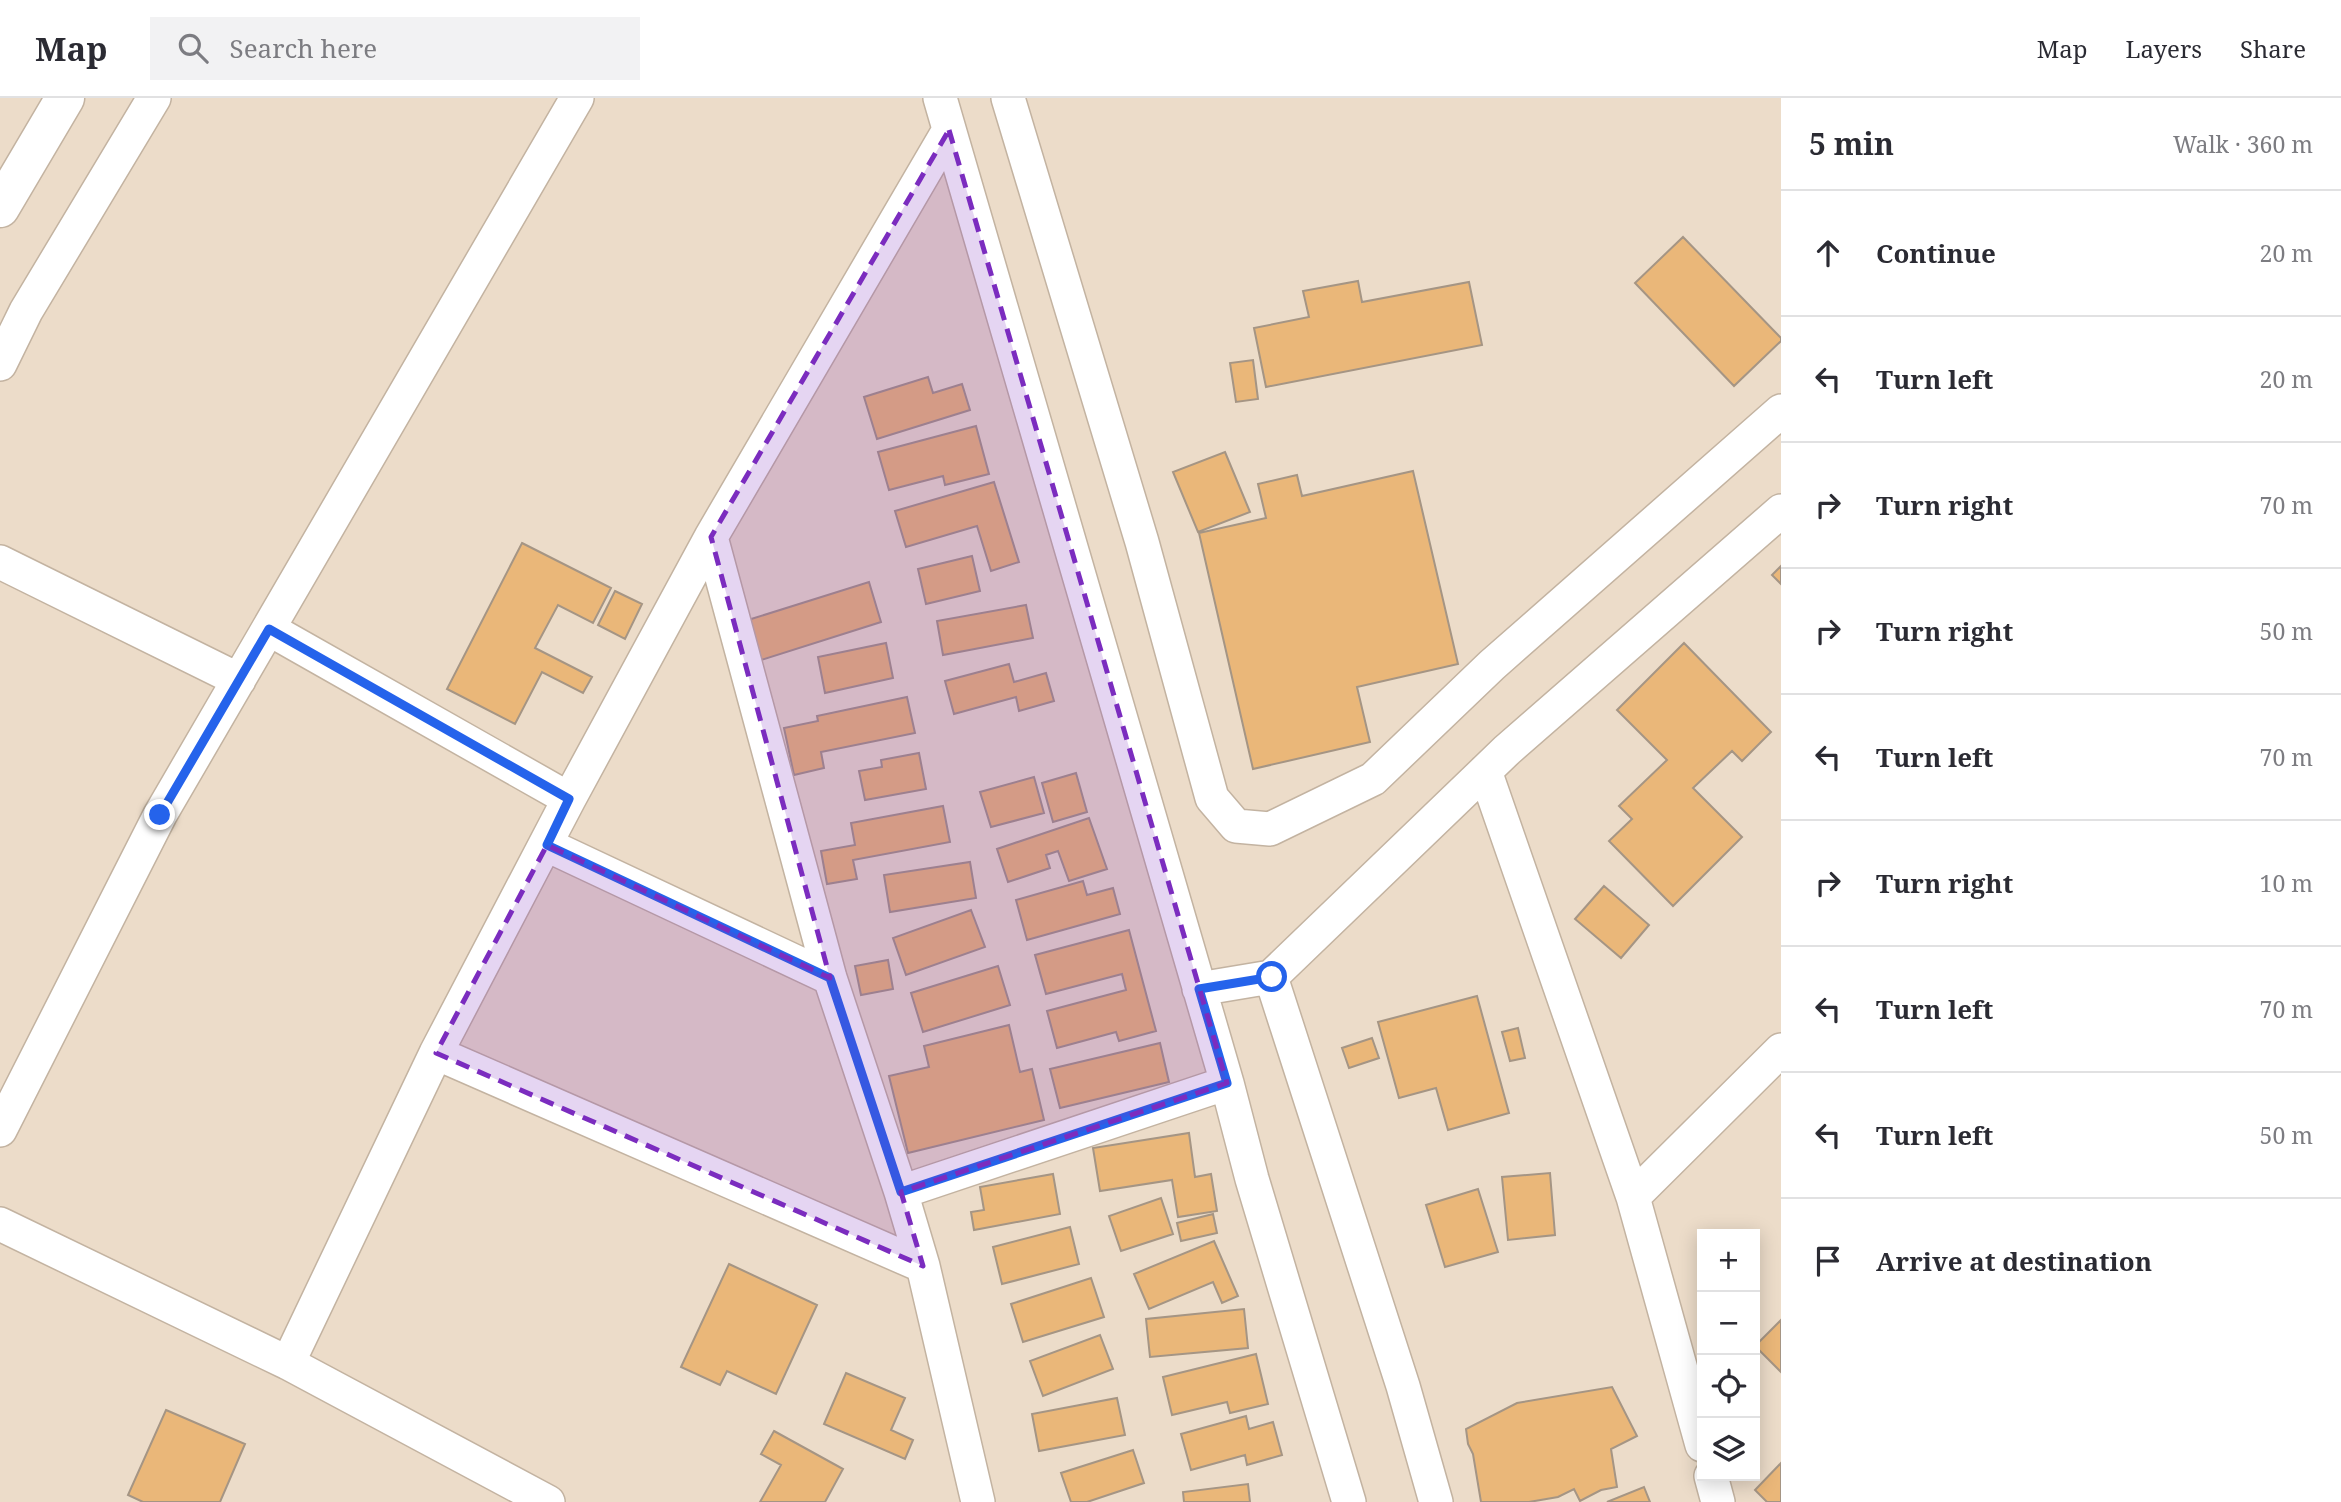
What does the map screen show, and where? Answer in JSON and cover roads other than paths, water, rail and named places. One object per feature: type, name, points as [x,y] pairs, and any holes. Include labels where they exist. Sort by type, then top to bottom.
[{"type":"main road","points":[[0,208],[65,98]]},
{"type":"street","points":[[0,364],[26,311],[154,98]]},
{"type":"street","points":[[0,1130],[160,815],[577,98]]},
{"type":"street","points":[[940,98],[1227,1083],[1252,1179],[1349,1502]]},
{"type":"street","points":[[1008,98],[1142,542],[1212,798],[1236,826],[1270,829],[1373,779],[1492,665],[1781,411]]},
{"type":"street","points":[[288,1363],[436,1053],[569,799],[711,537],[949,130]]},
{"type":"street","points":[[1199,989],[1272,977],[1485,771],[1781,511]]},
{"type":"street","points":[[711,537],[830,978],[923,1266],[978,1502]]},
{"type":"street","points":[[0,562],[239,680]]},
{"type":"street","points":[[269,629],[569,799]]},
{"type":"street","points":[[1485,771],[1633,1197],[1697,1426]]},
{"type":"street","points":[[547,845],[830,978]]},
{"type":"street","points":[[1272,977],[1403,1386],[1436,1502]]},
{"type":"street","points":[[1633,1197],[1781,1050]]},
{"type":"street","points":[[436,1053],[923,1266]]},
{"type":"street","points":[[901,1192],[1227,1083]]},
{"type":"street","points":[[0,1224],[288,1363],[548,1502]]},
{"type":"street","points":[[1712,1481],[1718,1502]]}]
